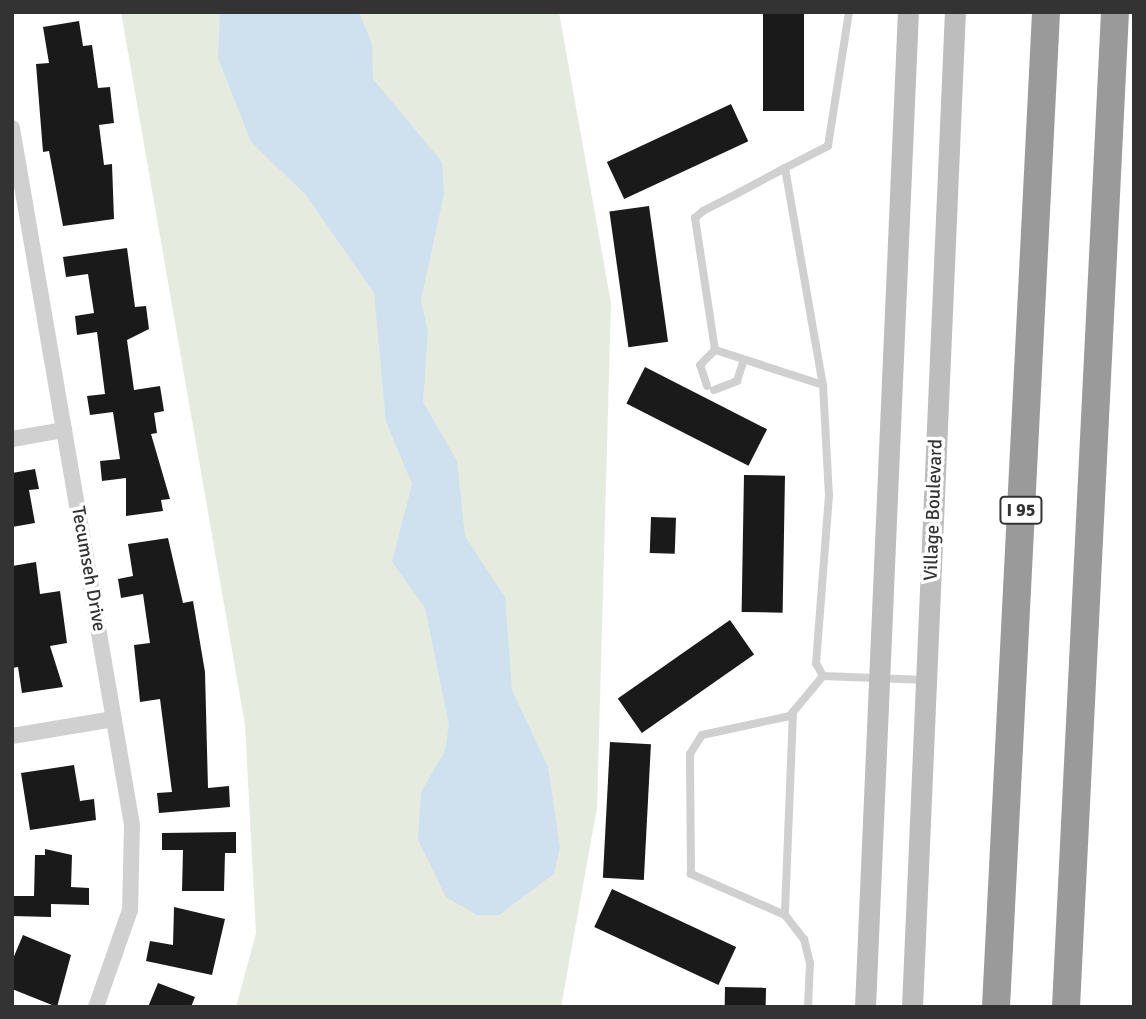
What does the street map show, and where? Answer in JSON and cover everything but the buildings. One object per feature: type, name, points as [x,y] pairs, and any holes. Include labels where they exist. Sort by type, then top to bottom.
[{"type":"highway","name":"I 95","points":[[996,1007],[1046,12]]},
{"type":"highway","points":[[1066,1007],[1115,12]]},
{"type":"street","points":[[865,1007],[908,12]]},
{"type":"street","name":"Village Boulevard","points":[[912,1007],[955,12]]},
{"type":"street","name":"Tecumseh Drive","points":[[13,139],[132,825],[133,886],[122,945],[96,1007]]},
{"type":"street","points":[[12,439],[64,430]]},
{"type":"street","points":[[12,736],[114,719]]},
{"type":"lane","points":[[715,350],[695,218],[828,146],[849,12]]},
{"type":"lane","points":[[785,168],[823,386],[829,495],[814,638],[823,676]]},
{"type":"lane","points":[[715,350],[823,386]]},
{"type":"lane","points":[[715,350],[700,365],[710,388],[737,381],[744,360]]},
{"type":"lane","points":[[823,676],[927,680]]},
{"type":"lane","points":[[808,1007],[810,963],[804,939],[785,915],[691,874],[690,754],[702,735],[793,712],[823,676]]},
{"type":"lane","points":[[785,915],[793,712]]},
{"type":"shaded area","points":[[121,12],[559,12],[611,303],[597,808],[561,1007],[236,1007],[256,933],[245,725]]},
{"type":"water","points":[[220,12],[359,12],[372,44],[373,79],[442,162],[444,194],[421,300],[428,332],[423,402],[457,461],[465,536],[505,597],[512,690],[548,767],[560,847],[554,874],[499,915],[477,915],[446,897],[418,840],[421,792],[445,751],[449,725],[425,608],[392,562],[412,484],[386,422],[374,293],[306,195],[251,142],[218,58]]}]
